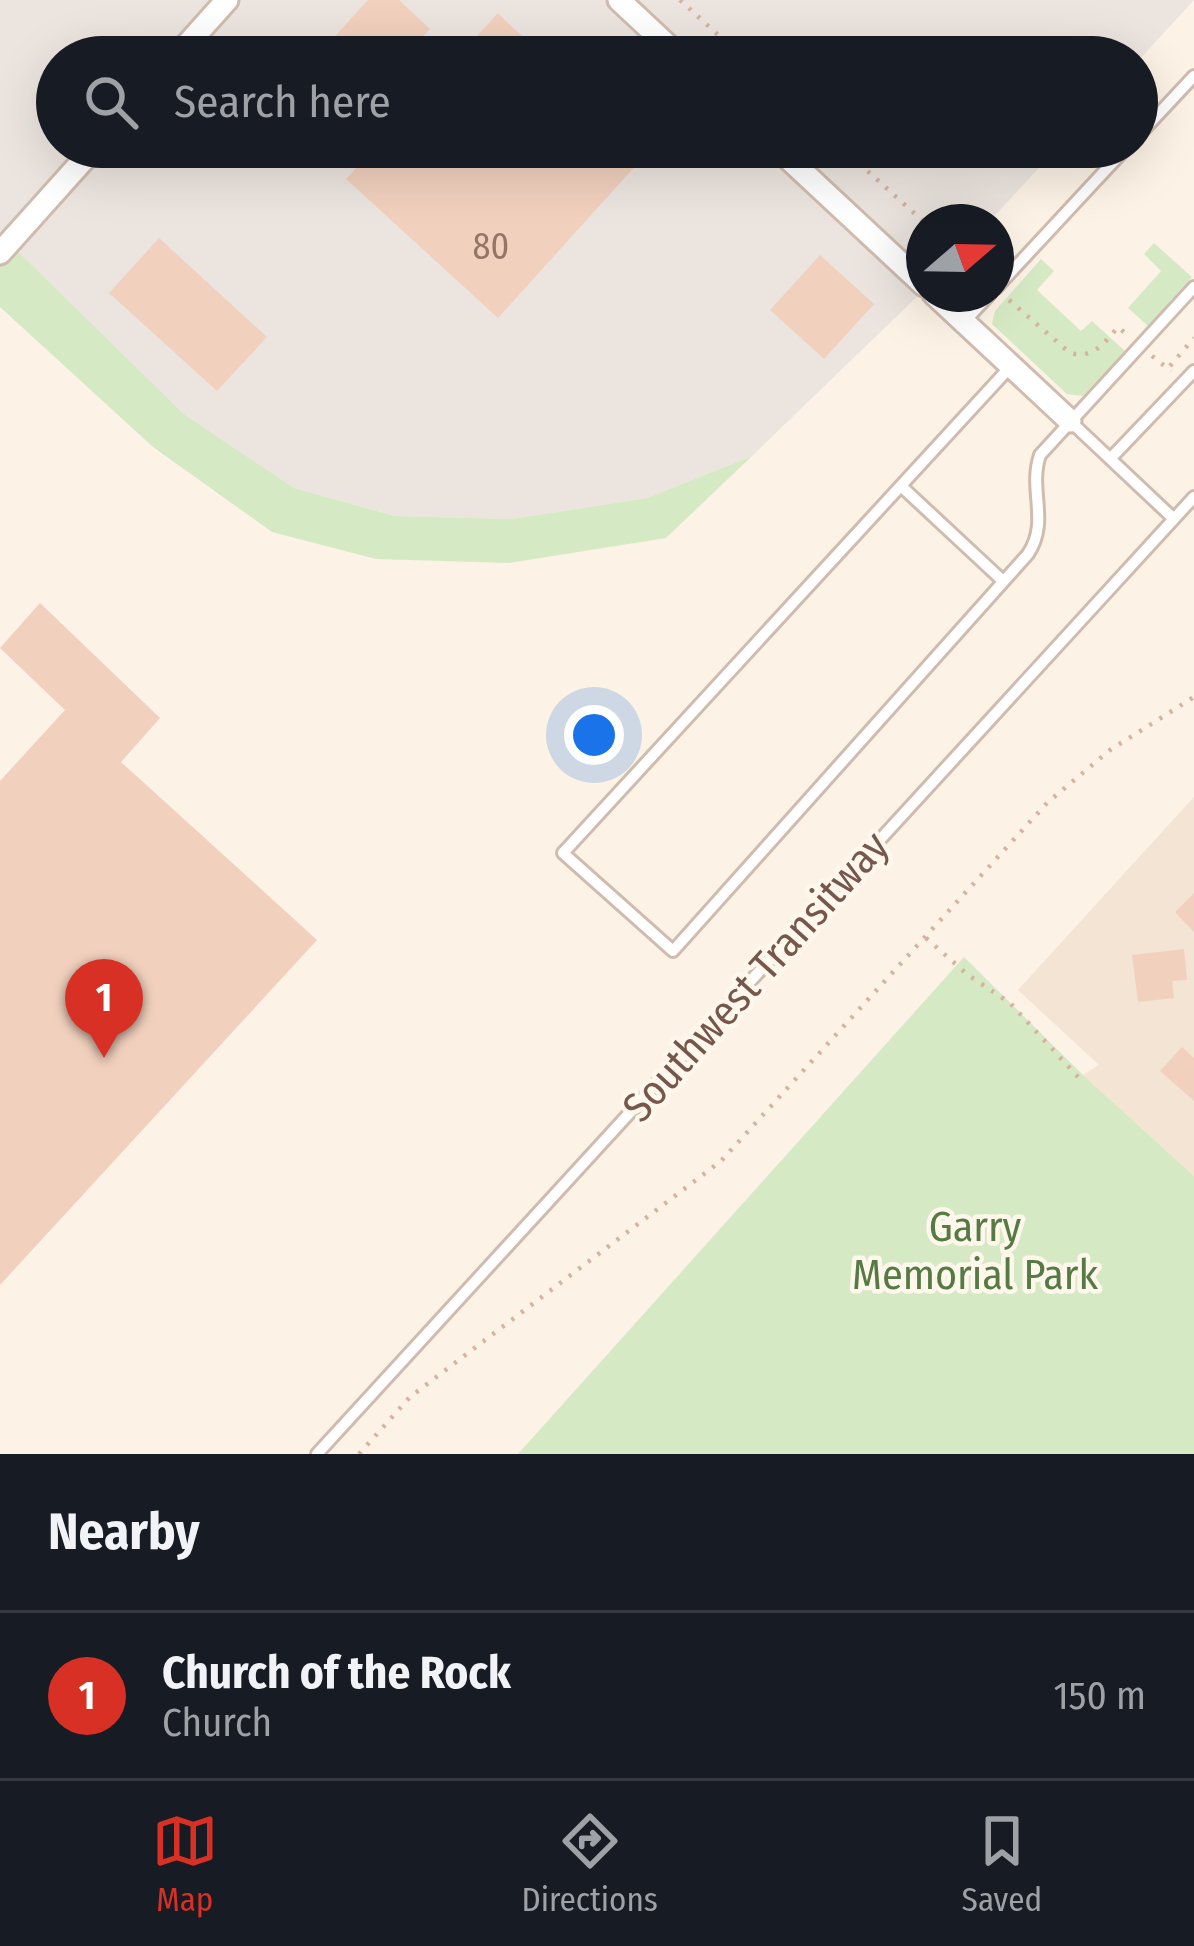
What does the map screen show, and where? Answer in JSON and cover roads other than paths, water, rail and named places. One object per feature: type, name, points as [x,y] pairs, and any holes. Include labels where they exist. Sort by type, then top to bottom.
[{"type":"street","points":[[195,36],[227,0]]},
{"type":"street","points":[[619,0],[658,36]]},
{"type":"street","points":[[0,253],[76,168]]},
{"type":"street","points":[[799,168],[906,268]]},
{"type":"street","points":[[953,312],[1070,421]]},
{"type":"lane","points":[[1158,115],[1194,76]]},
{"type":"lane","points":[[1014,268],[1107,168]]},
{"type":"lane","points":[[1011,366],[563,853],[674,951],[1034,545],[1040,524],[1034,479],[1038,462],[1194,287]]},
{"type":"lane","points":[[964,322],[973,312]]},
{"type":"lane","points":[[1110,459],[1194,371]]},
{"type":"lane","points":[[1070,421],[1174,519]]},
{"type":"lane","points":[[901,486],[1003,581]]},
{"type":"lane","name":"Southwest Transitway","points":[[317,1454],[1194,497]]},
{"type":"place","name":"Church of the Rock","points":[[104,1058]]},
{"type":"park label","name":"Garry Memorial Park","points":[[975,1250]]}]
